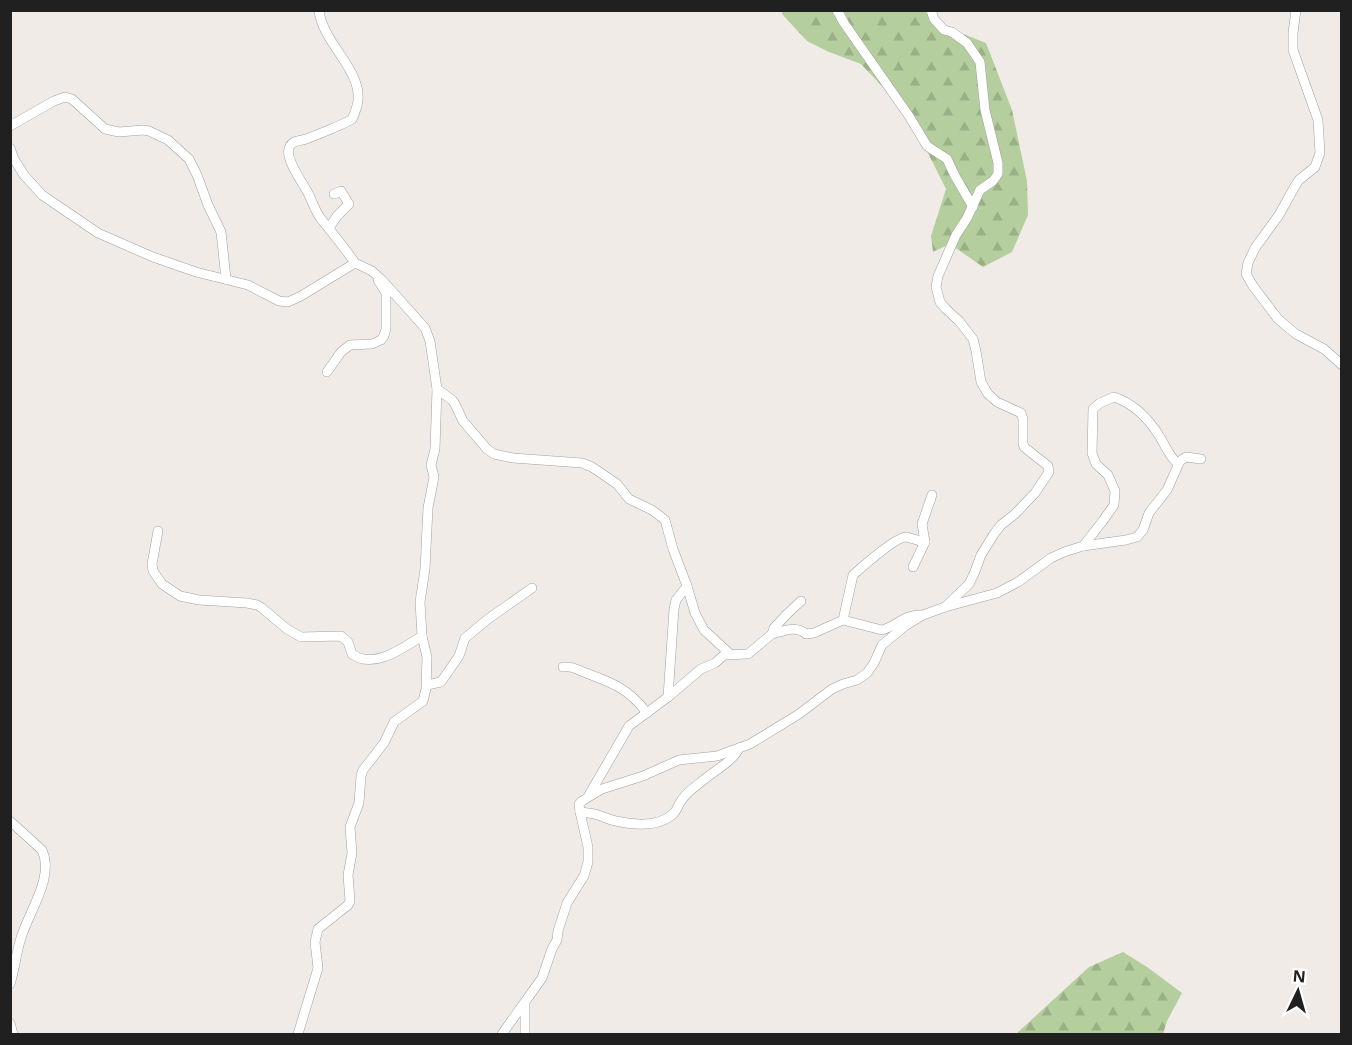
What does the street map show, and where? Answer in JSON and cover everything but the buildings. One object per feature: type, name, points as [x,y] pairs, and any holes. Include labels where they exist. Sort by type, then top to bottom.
[{"type":"street","points":[[298,1035],[318,968],[315,942],[318,929],[350,901],[348,875],[352,853],[350,827],[359,803],[363,770],[384,743],[393,722],[423,701],[427,685],[427,657],[422,636],[420,602],[425,569],[428,508],[434,477],[431,465],[435,449],[437,389],[430,341],[425,328],[391,288],[372,271],[355,263],[320,218],[308,191],[293,167],[288,150],[293,142],[307,139],[346,123],[352,119],[357,106],[358,94],[355,81],[325,30],[319,10]]},
{"type":"street","points":[[837,10],[927,146],[947,159],[973,207]]},
{"type":"street","points":[[931,10],[934,19],[944,30],[952,32],[967,43],[980,62],[985,110],[999,170],[993,181],[980,190],[968,218],[956,235],[936,282],[940,302],[959,321],[972,339],[984,388],[997,402],[1021,413],[1024,447],[1048,466],[1049,472],[1035,493],[994,534],[981,555],[969,584],[945,607]]},
{"type":"street","points":[[1296,10],[1293,50],[1318,120],[1320,153],[1315,167],[1294,186],[1278,215],[1255,248],[1246,274],[1278,319],[1296,334],[1324,349],[1341,364]]},
{"type":"street","points":[[10,126],[65,97],[72,99],[105,129],[119,132],[149,131],[168,140],[189,159],[197,174],[221,232],[226,279]]},
{"type":"street","points":[[10,148],[12,159],[42,195],[98,233],[153,257],[196,272],[248,285],[279,301],[288,302],[302,296],[355,263]]},
{"type":"street","points":[[329,228],[349,204],[341,191],[334,194]]},
{"type":"street","points":[[327,372],[341,352],[350,345],[372,344],[384,336],[386,293],[372,271]]},
{"type":"street","points":[[437,389],[455,404],[463,421],[494,454],[513,458],[582,463],[617,484],[629,500],[658,514],[665,520],[695,613],[704,630],[730,654]]},
{"type":"street","points":[[1083,546],[1114,505],[1115,491],[1108,475],[1096,464],[1092,453],[1093,410],[1100,403],[1114,397],[1126,401],[1142,413],[1159,436],[1171,458],[1178,464]]},
{"type":"street","points":[[502,1035],[542,978],[557,940],[567,903],[584,876],[588,862],[588,847],[579,804],[589,795],[643,776],[679,760],[717,756],[750,744],[799,714],[832,689],[857,680],[867,673],[882,645],[923,615],[997,593],[1018,582],[1051,558],[1083,546],[1137,537],[1143,530],[1149,513],[1167,490],[1180,461],[1186,457],[1201,459]]},
{"type":"street","points":[[913,567],[925,542],[922,524],[932,495]]},
{"type":"street","points":[[158,531],[152,564],[153,571],[162,584],[180,596],[257,605],[301,637],[337,635],[344,637],[352,654],[362,659],[370,660],[391,655],[422,636]]},
{"type":"street","points":[[843,620],[853,575],[900,538],[907,537],[925,542]]},
{"type":"street","points":[[668,697],[674,609],[676,600],[687,586]]},
{"type":"street","points":[[427,685],[441,682],[459,656],[465,638],[532,588]]},
{"type":"street","points":[[772,634],[774,628],[801,601]]},
{"type":"street","points":[[589,795],[629,726],[696,673],[715,663],[724,655],[748,654],[772,634],[795,628],[814,633],[843,620],[882,630],[901,619],[912,615],[923,615]]},
{"type":"street","points":[[563,667],[574,667],[615,684],[627,691],[646,713]]},
{"type":"street","points":[[580,812],[598,815],[613,821],[636,824],[650,824],[663,820],[675,813],[687,793],[730,760],[739,748]]},
{"type":"street","points":[[10,821],[42,850],[45,866],[42,885],[20,942],[10,984]]},
{"type":"street","points":[[525,1002],[525,1035]]},
{"type":"street","points":[[10,1023],[13,1035]]},
{"type":"green space","points":[[782,10],[925,11],[935,23],[986,43],[1012,110],[1027,181],[1028,215],[1012,252],[983,267],[950,244],[933,252],[931,236],[946,189],[917,132],[894,99],[861,64],[807,41],[782,14]]},
{"type":"green space","points":[[1123,952],[1182,993],[1167,1021],[1163,1034],[1016,1034],[1089,967]]}]
